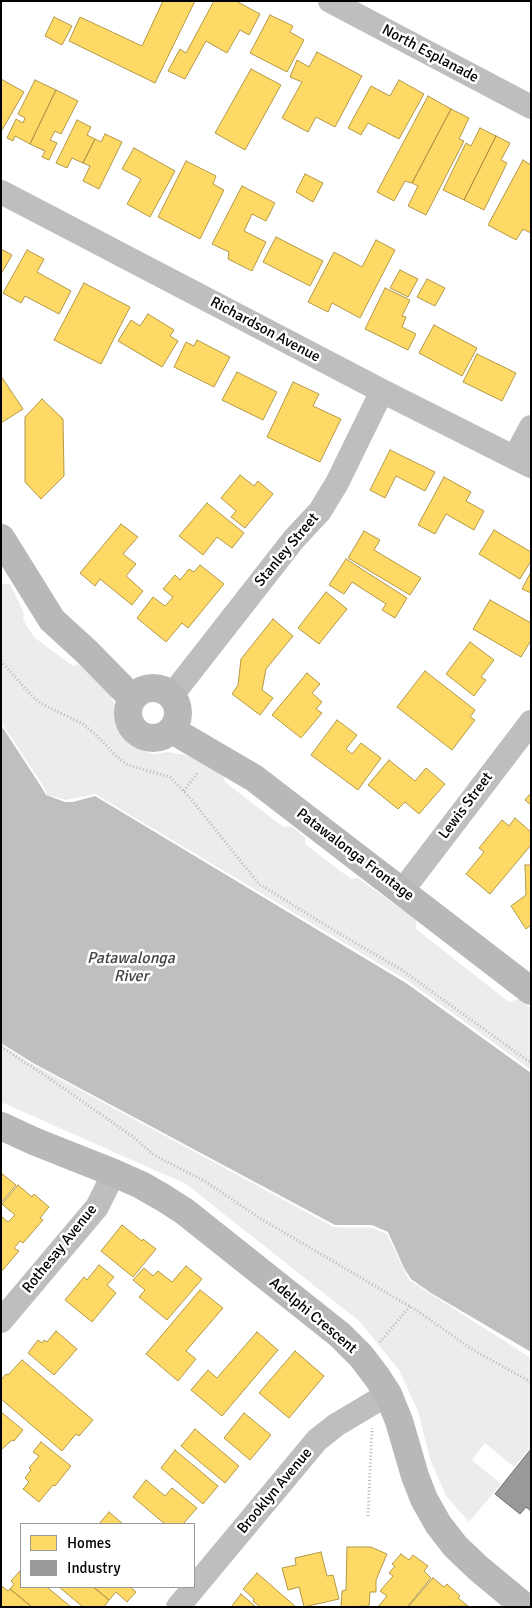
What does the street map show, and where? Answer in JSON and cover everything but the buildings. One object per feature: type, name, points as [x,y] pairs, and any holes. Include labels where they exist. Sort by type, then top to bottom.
[{"type":"street","name":"North Esplanade","points":[[330,1],[531,107]]},
{"type":"street","name":"Richardson Avenue","points":[[1,192],[382,391],[523,462]]},
{"type":"street","name":"Stanley Street","points":[[172,695],[294,539],[320,512],[337,483],[382,391]]},
{"type":"street","points":[[523,462],[531,427]]},
{"type":"street","points":[[1,538],[52,620],[87,652],[132,698]]},
{"type":"street","points":[[151,687],[166,690],[176,702],[178,716],[172,730],[166,734],[151,738],[137,732],[132,727],[128,713],[132,698],[137,693],[151,687]]},
{"type":"street","name":"Lewis Street","points":[[402,891],[531,722]]},
{"type":"street","name":"Patawalonga Frontage","points":[[172,730],[254,778],[531,991]]},
{"type":"street","name":"Adelphi Crescent","points":[[1,1126],[44,1146],[141,1185],[184,1211],[340,1335],[361,1356],[388,1394],[399,1421],[415,1476],[424,1499],[438,1524],[455,1546],[478,1568],[525,1607]]},
{"type":"street","name":"Rothesay Avenue","points":[[1,1322],[96,1207],[114,1173]]},
{"type":"street","name":"Brooklyn Avenue","points":[[195,1587],[317,1440],[336,1425],[388,1394]]},
{"type":"street","name":"Brooklyn Avenue","points":[[178,1607],[194,1588]]},
{"type":"path","points":[[1,661],[40,703],[82,724],[128,765],[170,777],[184,791],[259,884],[402,970],[531,1063]]},
{"type":"path","points":[[184,791],[199,770]]},
{"type":"path","points":[[1,1047],[132,1136],[154,1155],[206,1182],[261,1219],[410,1306],[473,1350],[531,1382]]},
{"type":"path","points":[[378,1344],[410,1306]]},
{"type":"path","points":[[368,1516],[372,1428]]},
{"type":"shaded area","points":[[1,583],[10,584],[24,613],[23,620],[35,638],[73,666],[81,664],[108,691],[116,707],[122,729],[134,747],[153,754],[168,752],[186,755],[210,763],[222,772],[225,782],[283,827],[291,826],[305,837],[305,844],[351,879],[358,878],[416,920],[416,929],[509,1002],[519,999],[531,1008],[531,1070],[408,981],[95,794],[66,800],[47,795],[44,787],[1,722]]},
{"type":"shaded area","points":[[1,1044],[32,1064],[334,1227],[372,1228],[387,1234],[409,1280],[531,1358],[531,1447],[514,1467],[485,1443],[472,1460],[501,1484],[469,1522],[446,1496],[430,1459],[418,1411],[399,1370],[359,1321],[186,1184],[1,1102]]},
{"type":"water","name":"Patawalonga River","points":[[1,725],[46,795],[65,802],[73,802],[95,796],[406,983],[531,1073],[531,1352],[431,1293],[411,1279],[388,1232],[372,1225],[335,1225],[33,1063],[1,1043]]}]
